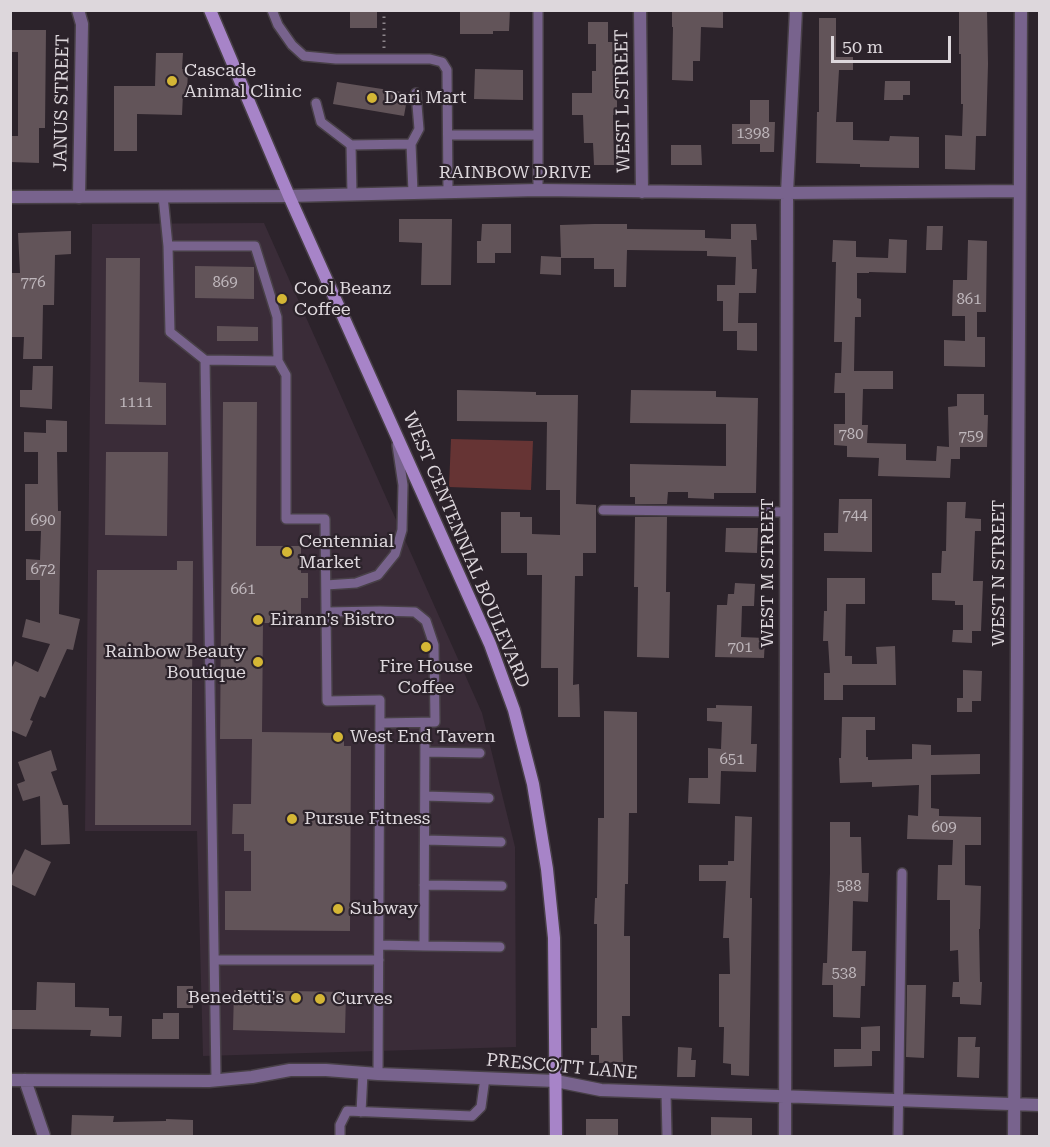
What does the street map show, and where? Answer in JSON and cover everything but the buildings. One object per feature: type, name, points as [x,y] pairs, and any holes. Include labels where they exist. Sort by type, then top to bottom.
[{"type":"main road","name":"WEST CENTENNIAL BOULEVARD","points":[[210,10],[289,196],[490,644],[514,710],[530,773],[547,869],[554,938],[556,1137]]},
{"type":"street","name":"JANUS STREET","points":[[78,10],[81,24],[79,197]]},
{"type":"street","name":"WEST L STREET","points":[[640,10],[642,192]]},
{"type":"street","name":"WEST M STREET","points":[[785,1137],[787,193],[796,10]]},
{"type":"street","name":"WEST N STREET","points":[[1014,1137],[1021,10]]},
{"type":"street","name":"RAINBOW DRIVE","points":[[10,197],[289,196],[538,190],[787,193],[1019,191]]},
{"type":"street","name":"PRESCOTT LANE","points":[[10,1080],[216,1080],[252,1077],[290,1070],[326,1070],[556,1081],[601,1090],[1040,1105]]},
{"type":"street","points":[[25,1080],[44,1137]]},
{"type":"lane","points":[[273,10],[278,25],[292,45],[304,56],[336,59],[430,59],[442,62],[447,70],[448,192]]},
{"type":"lane","points":[[538,10],[538,190]]},
{"type":"lane","points":[[413,192],[411,144],[419,129],[416,93]]},
{"type":"lane","points":[[316,103],[321,122],[351,145],[411,144]]},
{"type":"lane","points":[[448,135],[538,135]]},
{"type":"lane","points":[[351,145],[352,194]]},
{"type":"lane","points":[[163,196],[168,246],[170,332],[205,360],[278,361]]},
{"type":"lane","points":[[168,246],[255,246],[277,317],[278,361],[286,375],[286,519],[325,519],[327,701],[380,700],[378,1074]]},
{"type":"lane","points":[[205,360],[216,1080]]},
{"type":"lane","points":[[326,585],[356,583],[378,575],[395,554],[402,530],[403,485],[396,431]]},
{"type":"lane","points":[[603,510],[786,512]]},
{"type":"lane","points":[[326,612],[415,612],[426,621],[434,645],[430,722],[425,752],[424,946]]},
{"type":"lane","points":[[380,723],[430,722]]},
{"type":"lane","points":[[425,752],[480,753]]},
{"type":"lane","points":[[425,796],[489,798]]},
{"type":"lane","points":[[425,840],[501,842]]},
{"type":"lane","points":[[898,1137],[902,873]]},
{"type":"lane","points":[[424,885],[502,886]]},
{"type":"lane","points":[[380,945],[500,946]]},
{"type":"lane","points":[[215,960],[380,960]]},
{"type":"lane","points":[[361,1112],[363,1073]]},
{"type":"lane","points":[[340,1137],[340,1125],[347,1111],[472,1116],[481,1107],[485,1078]]},
{"type":"lane","points":[[666,1093],[667,1137]]},
{"type":"path","points":[[384,10],[384,59]]},
{"type":"shaded area","points":[[264,223],[482,713],[515,847],[516,1047],[203,1056],[197,831],[85,831],[92,224]]},
{"type":"shaded area","points":[[451,439],[533,441],[531,490],[449,487]]},
{"type":"place","name":"Cascade Animal Clinic","points":[[172,81]]},
{"type":"place","name":"Dari Mart","points":[[372,98]]},
{"type":"place","name":"Cool Beanz Coffee","points":[[282,299]]},
{"type":"place","name":"Centennial Market","points":[[287,552]]},
{"type":"place","name":"Eirann's Bistro","points":[[258,620]]},
{"type":"place","name":"Fire House Coffee","points":[[426,647]]},
{"type":"place","name":"Rainbow Beauty Boutique","points":[[258,662]]},
{"type":"place","name":"West End Tavern","points":[[338,737]]},
{"type":"place","name":"Pursue Fitness","points":[[292,819]]},
{"type":"place","name":"Subway","points":[[338,909]]},
{"type":"place","name":"Benedetti's","points":[[296,998]]},
{"type":"place","name":"Curves","points":[[320,999]]}]
